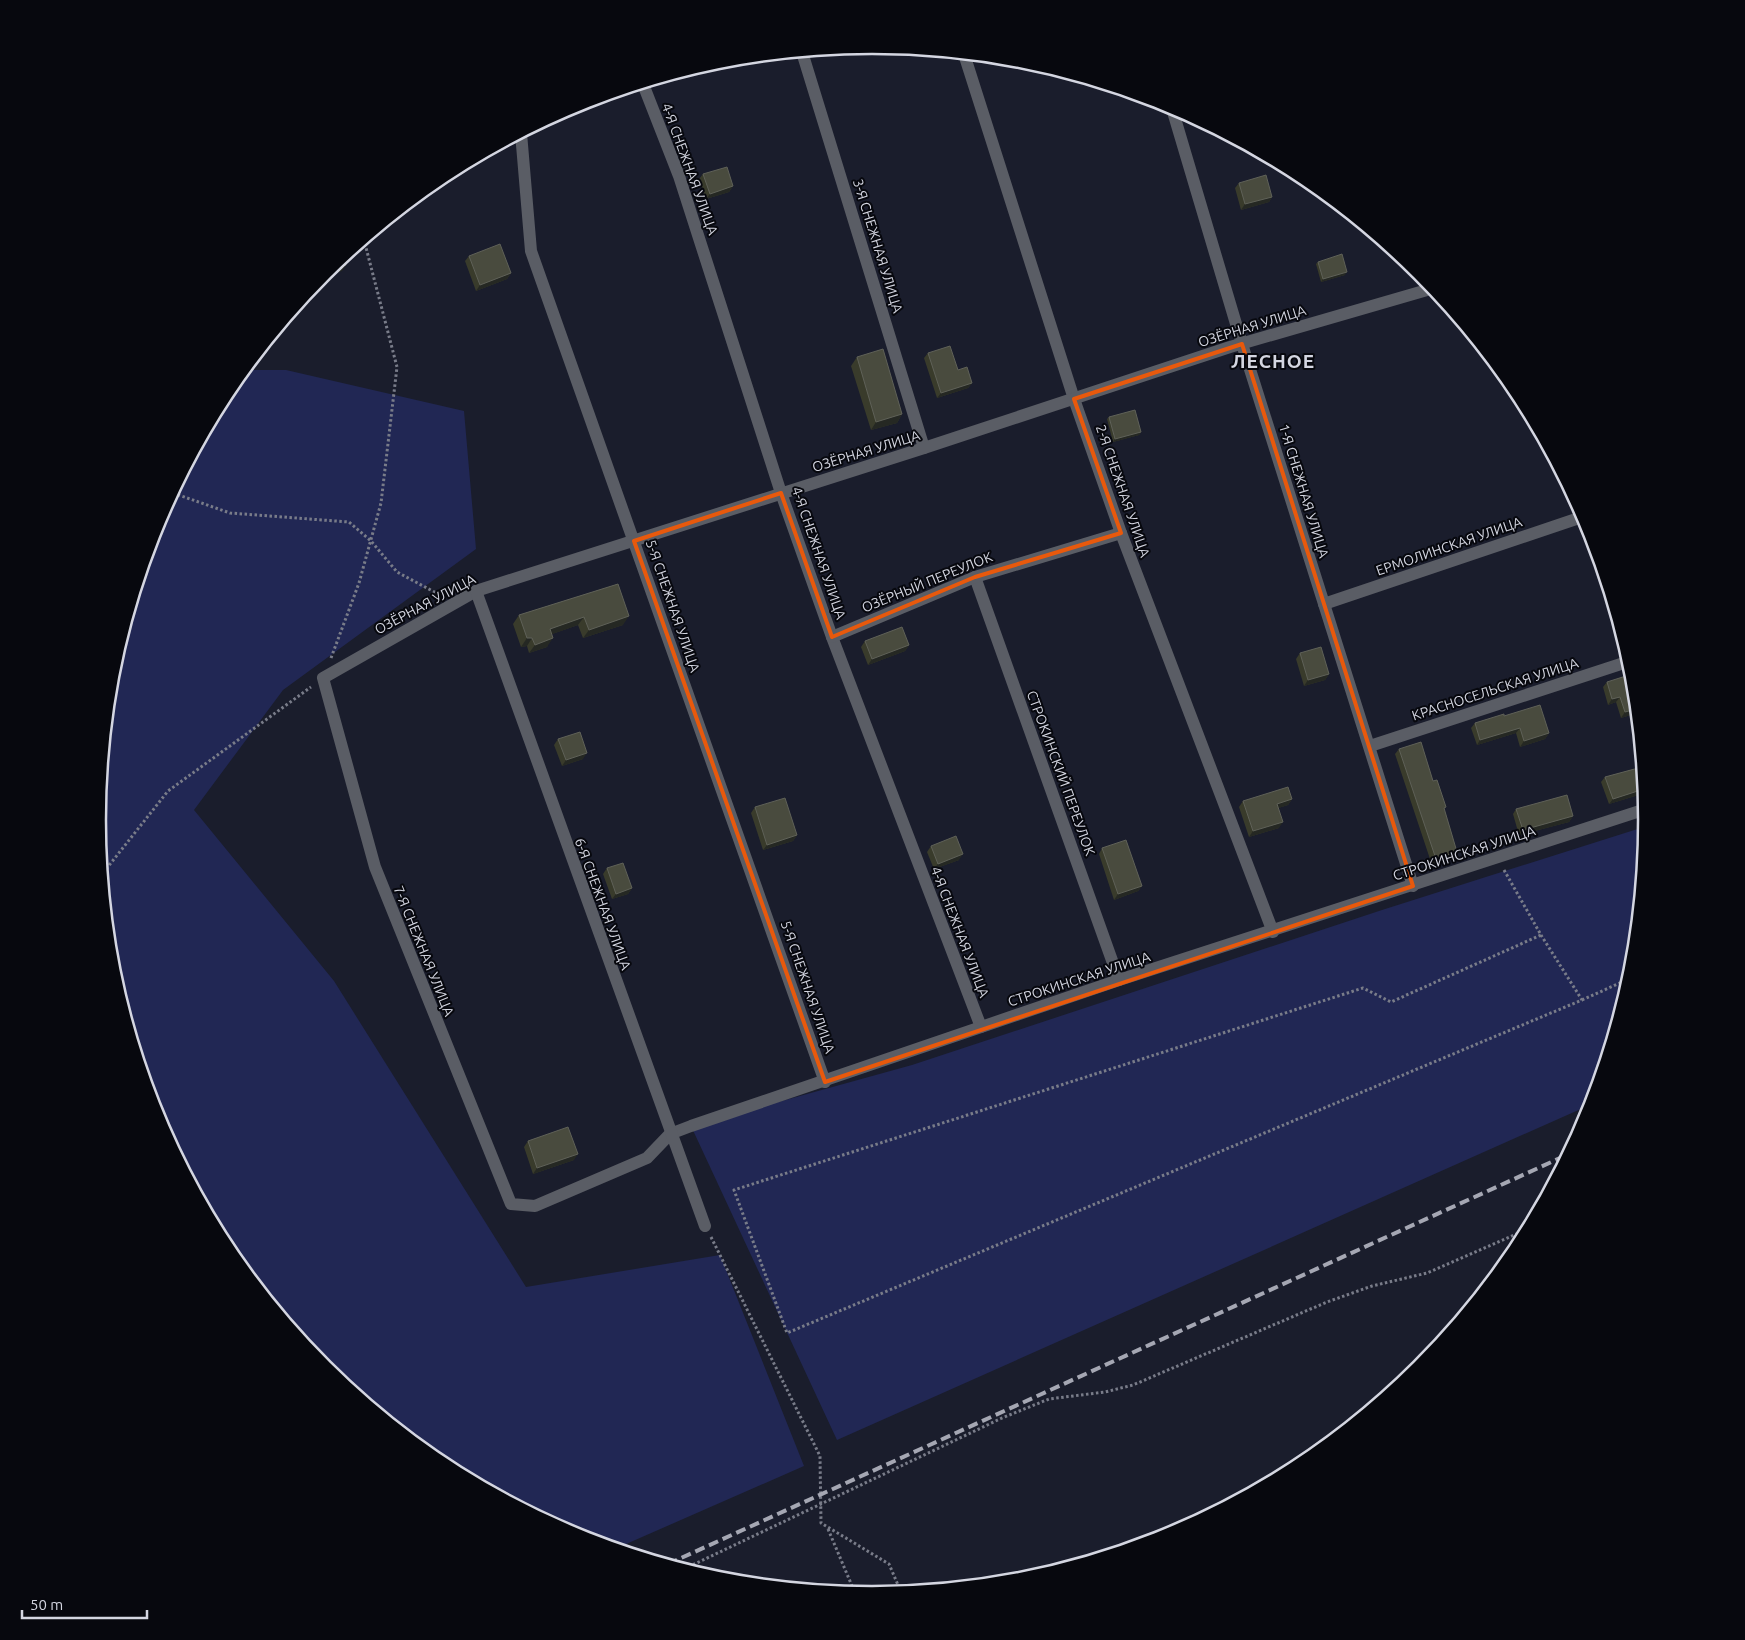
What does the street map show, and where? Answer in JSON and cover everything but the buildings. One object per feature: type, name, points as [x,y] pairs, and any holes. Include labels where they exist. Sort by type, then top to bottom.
[{"type":"street","name":"3-Я СНЕЖНАЯ УЛИЦА","points":[[803,57],[924,448]]},
{"type":"street","name":"2-Я СНЕЖНАЯ УЛИЦА","points":[[966,59],[1074,398],[1121,533],[1273,932]]},
{"type":"street","name":"4-Я СНЕЖНАЯ УЛИЦА","points":[[645,89],[679,176],[781,493],[832,637],[981,1027]]},
{"type":"street","name":"1-Я СНЕЖНАЯ УЛИЦА","points":[[1173,115],[1242,344],[1413,886]]},
{"type":"street","name":"5-Я СНЕЖНАЯ УЛИЦА","points":[[522,139],[531,251],[825,1082]]},
{"type":"street","name":"ОЗЁРНАЯ УЛИЦА","points":[[323,678],[476,591],[1242,344],[1426,290]]},
{"type":"street","name":"ЕРМОЛИНСКАЯ УЛИЦА","points":[[1324,604],[1576,519]]},
{"type":"street","name":"ОЗЁРНЫЙ ПЕРЕУЛОК","points":[[832,637],[975,577],[1121,533]]},
{"type":"street","name":"СТРОКИНСКИЙ ПЕРЕУЛОК","points":[[975,577],[1119,980]]},
{"type":"street","name":"6-Я СНЕЖНАЯ УЛИЦА","points":[[476,591],[670,1134],[705,1226]]},
{"type":"street","name":"КРАСНОСЕЛЬСКАЯ УЛИЦА","points":[[1370,746],[1622,664]]},
{"type":"street","name":"7-Я СНЕЖНАЯ УЛИЦА","points":[[323,678],[375,867],[490,1155],[510,1204],[535,1206]]},
{"type":"street","name":"СТРОКИНСКАЯ УЛИЦА","points":[[535,1206],[647,1158],[670,1134],[1119,980],[1273,932],[1639,811]]},
{"type":"path","points":[[108,866],[168,791],[323,678],[359,583],[381,503],[397,366],[366,245]]},
{"type":"path","points":[[179,495],[230,512],[349,522],[371,541],[398,572],[438,595],[447,594]]},
{"type":"path","points":[[1497,858],[1582,1000]]},
{"type":"path","points":[[1542,935],[1391,1002],[1363,988],[734,1190],[787,1333],[1621,983]]},
{"type":"path","points":[[705,1226],[820,1456],[821,1523],[889,1564],[898,1585]]},
{"type":"path","points":[[693,1565],[1002,1418],[1049,1399],[1105,1392],[1133,1385],[1327,1302],[1372,1286],[1427,1273],[1518,1234]]},
{"type":"path","points":[[828,1528],[852,1586]]},
{"type":"highlighted area","points":[[1242,344],[1413,886],[825,1082],[634,541],[781,493],[832,637],[975,577],[1121,533],[1074,399]]},
{"type":"shaded area","points":[[253,370],[286,370],[464,411],[476,549],[283,690],[194,810],[334,981],[526,1287],[720,1255],[804,1466],[624,1545],[579,1528],[534,1507],[489,1484],[406,1428],[367,1396],[331,1362],[296,1325],[235,1246],[185,1159],[147,1066],[132,1018],[121,969],[113,920],[108,870],[106,820],[108,770],[113,720],[121,671],[132,622],[147,574],[185,481],[235,394]]},
{"type":"shaded area","points":[[1639,829],[1632,920],[1624,969],[1613,1018],[1598,1066],[1582,1109],[837,1440],[691,1126],[912,1065],[1382,910]]},
{"type":"railway","points":[[676,1560],[1560,1158]]},
{"type":"district","name":"ЛЕСНОЕ","points":[[1273,361]]}]
